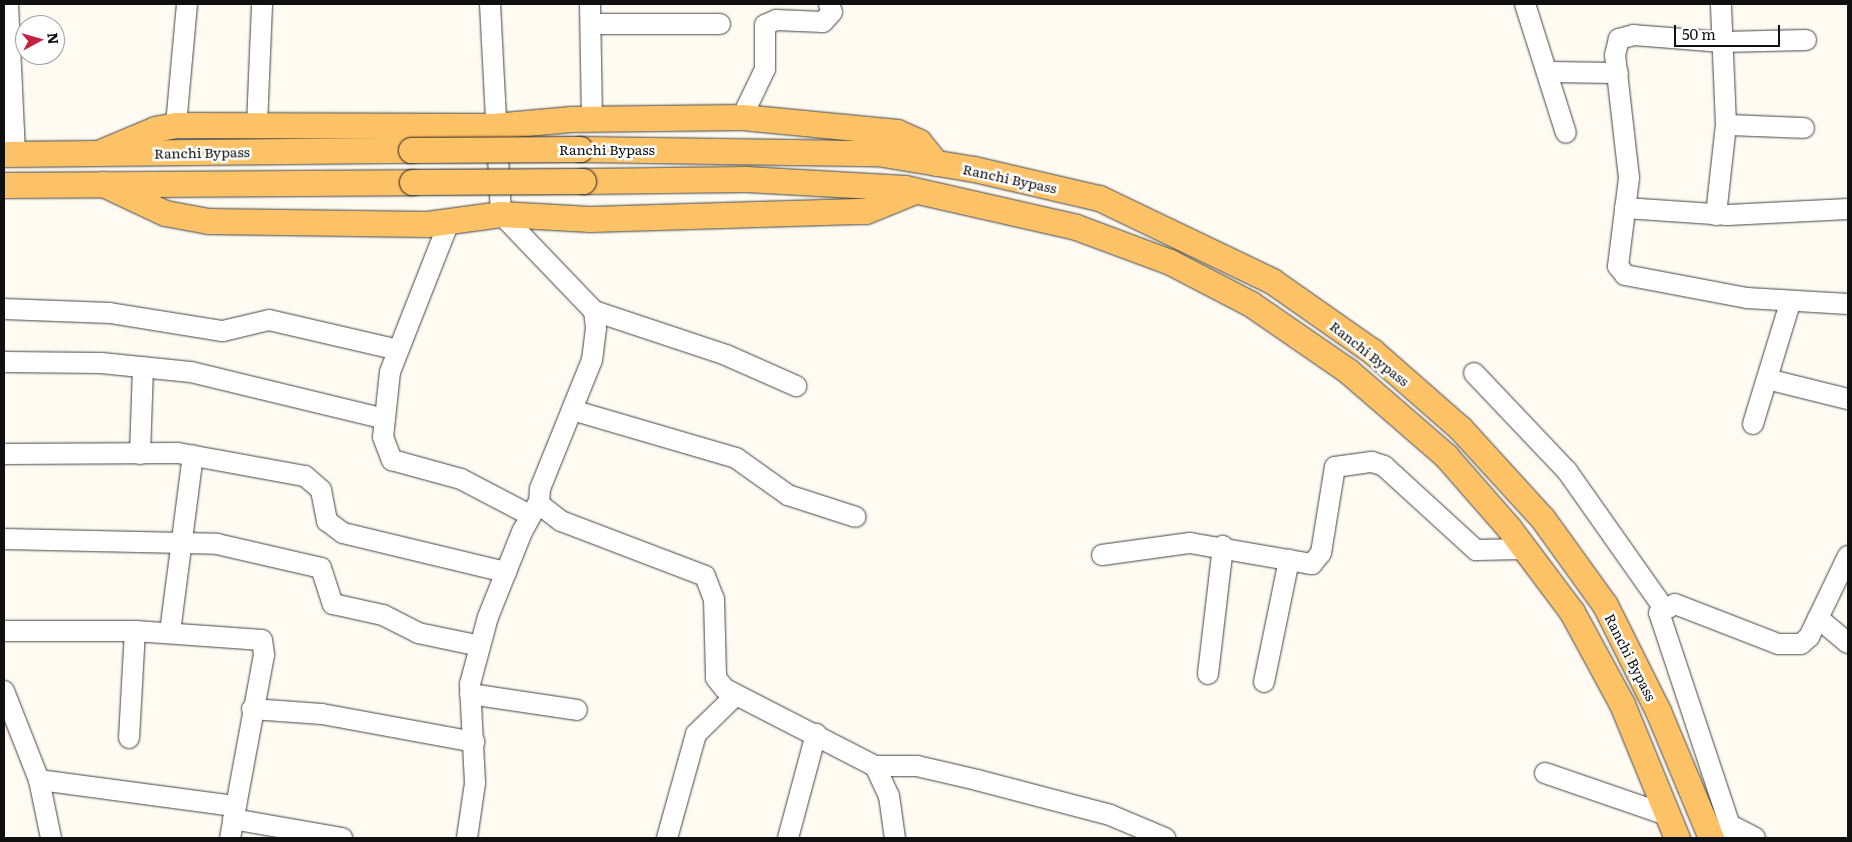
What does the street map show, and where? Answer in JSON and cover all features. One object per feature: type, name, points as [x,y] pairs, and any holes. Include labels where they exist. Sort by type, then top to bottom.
[{"type":"main road","points":[[98,153],[155,129],[176,125],[493,126],[592,119],[742,117],[897,132],[920,142],[936,163]]},
{"type":"main road","name":"Ranchi Bypass","points":[[10,154],[746,148],[877,153],[936,163],[1099,198],[1272,281],[1380,357],[1460,428],[1544,519],[1605,605],[1658,710],[1725,834]]},
{"type":"main road","name":"Ranchi Bypass","points":[[4,185],[746,179],[918,190],[1076,227],[1170,262],[1251,304],[1348,371],[1446,456],[1524,549],[1572,612],[1622,704],[1677,838]]},
{"type":"main road","points":[[103,184],[165,214],[208,221],[449,222],[502,214],[590,219],[866,212],[918,190]]},
{"type":"street","points":[[8,4],[10,154]]},
{"type":"street","points":[[176,125],[187,4]]},
{"type":"street","points":[[257,125],[262,4]]},
{"type":"street","points":[[490,4],[493,126],[502,214],[594,311],[726,355],[796,386]]},
{"type":"street","points":[[590,4],[592,119]]},
{"type":"street","points":[[742,117],[766,68],[765,25],[776,20],[823,22],[832,12],[829,4]]},
{"type":"street","points":[[1525,4],[1566,133]]},
{"type":"street","points":[[1716,215],[1726,125],[1721,4]]},
{"type":"street","points":[[591,24],[720,24]]},
{"type":"street","points":[[1806,40],[1722,42],[1624,37],[1615,44],[1627,156],[1625,208],[1618,266],[1625,275],[1790,302],[1848,304]]},
{"type":"street","points":[[1546,72],[1618,73]]},
{"type":"street","points":[[1726,125],[1804,128]]},
{"type":"street","points":[[1625,208],[1716,215],[1848,209]]},
{"type":"street","points":[[449,222],[399,350],[381,418],[392,460],[461,479],[561,521],[705,576],[714,599],[713,668],[725,689],[816,734],[875,766],[903,764],[977,780],[1110,815],[1166,838]]},
{"type":"street","points":[[1753,424],[1790,302]]},
{"type":"street","points":[[4,309],[110,313],[222,332],[269,320],[399,350]]},
{"type":"street","points":[[468,838],[475,783],[470,694],[480,646],[506,572],[534,509],[596,344],[594,311]]},
{"type":"street","points":[[4,362],[143,366],[237,379],[381,418]]},
{"type":"street","points":[[140,454],[143,366]]},
{"type":"street","points":[[1474,373],[1567,471],[1663,607],[1660,624],[1725,834],[1755,838]]},
{"type":"street","points":[[1767,378],[1848,399]]},
{"type":"street","points":[[572,410],[736,458],[788,495],[856,517]]},
{"type":"street","points":[[4,454],[193,455],[312,480],[321,490],[327,521],[343,533],[506,572]]},
{"type":"street","points":[[170,632],[193,455]]},
{"type":"street","points":[[1102,555],[1183,543],[1222,546],[1312,564],[1318,560],[1335,467],[1372,462],[1384,466],[1476,550],[1524,549]]},
{"type":"street","points":[[4,539],[183,540],[321,568],[334,604],[383,615],[418,633],[480,646]]},
{"type":"street","points":[[1208,674],[1222,546]]},
{"type":"street","points":[[1663,607],[1688,607],[1778,644],[1792,645],[1808,637],[1848,556]]},
{"type":"street","points":[[1264,682],[1289,560]]},
{"type":"street","points":[[1818,618],[1848,643]]},
{"type":"street","points":[[4,631],[170,632],[262,640],[264,655],[252,710],[233,821]]},
{"type":"street","points":[[130,738],[135,631]]},
{"type":"street","points":[[4,691],[39,780],[51,838]]},
{"type":"street","points":[[470,694],[577,710]]},
{"type":"street","points":[[667,838],[696,734],[736,695]]},
{"type":"street","points":[[252,710],[322,714],[474,742]]},
{"type":"street","points":[[788,838],[816,734]]},
{"type":"street","points":[[875,766],[889,796],[895,838]]},
{"type":"street","points":[[1545,773],[1668,815]]},
{"type":"street","points":[[39,780],[233,821],[342,838]]}]
